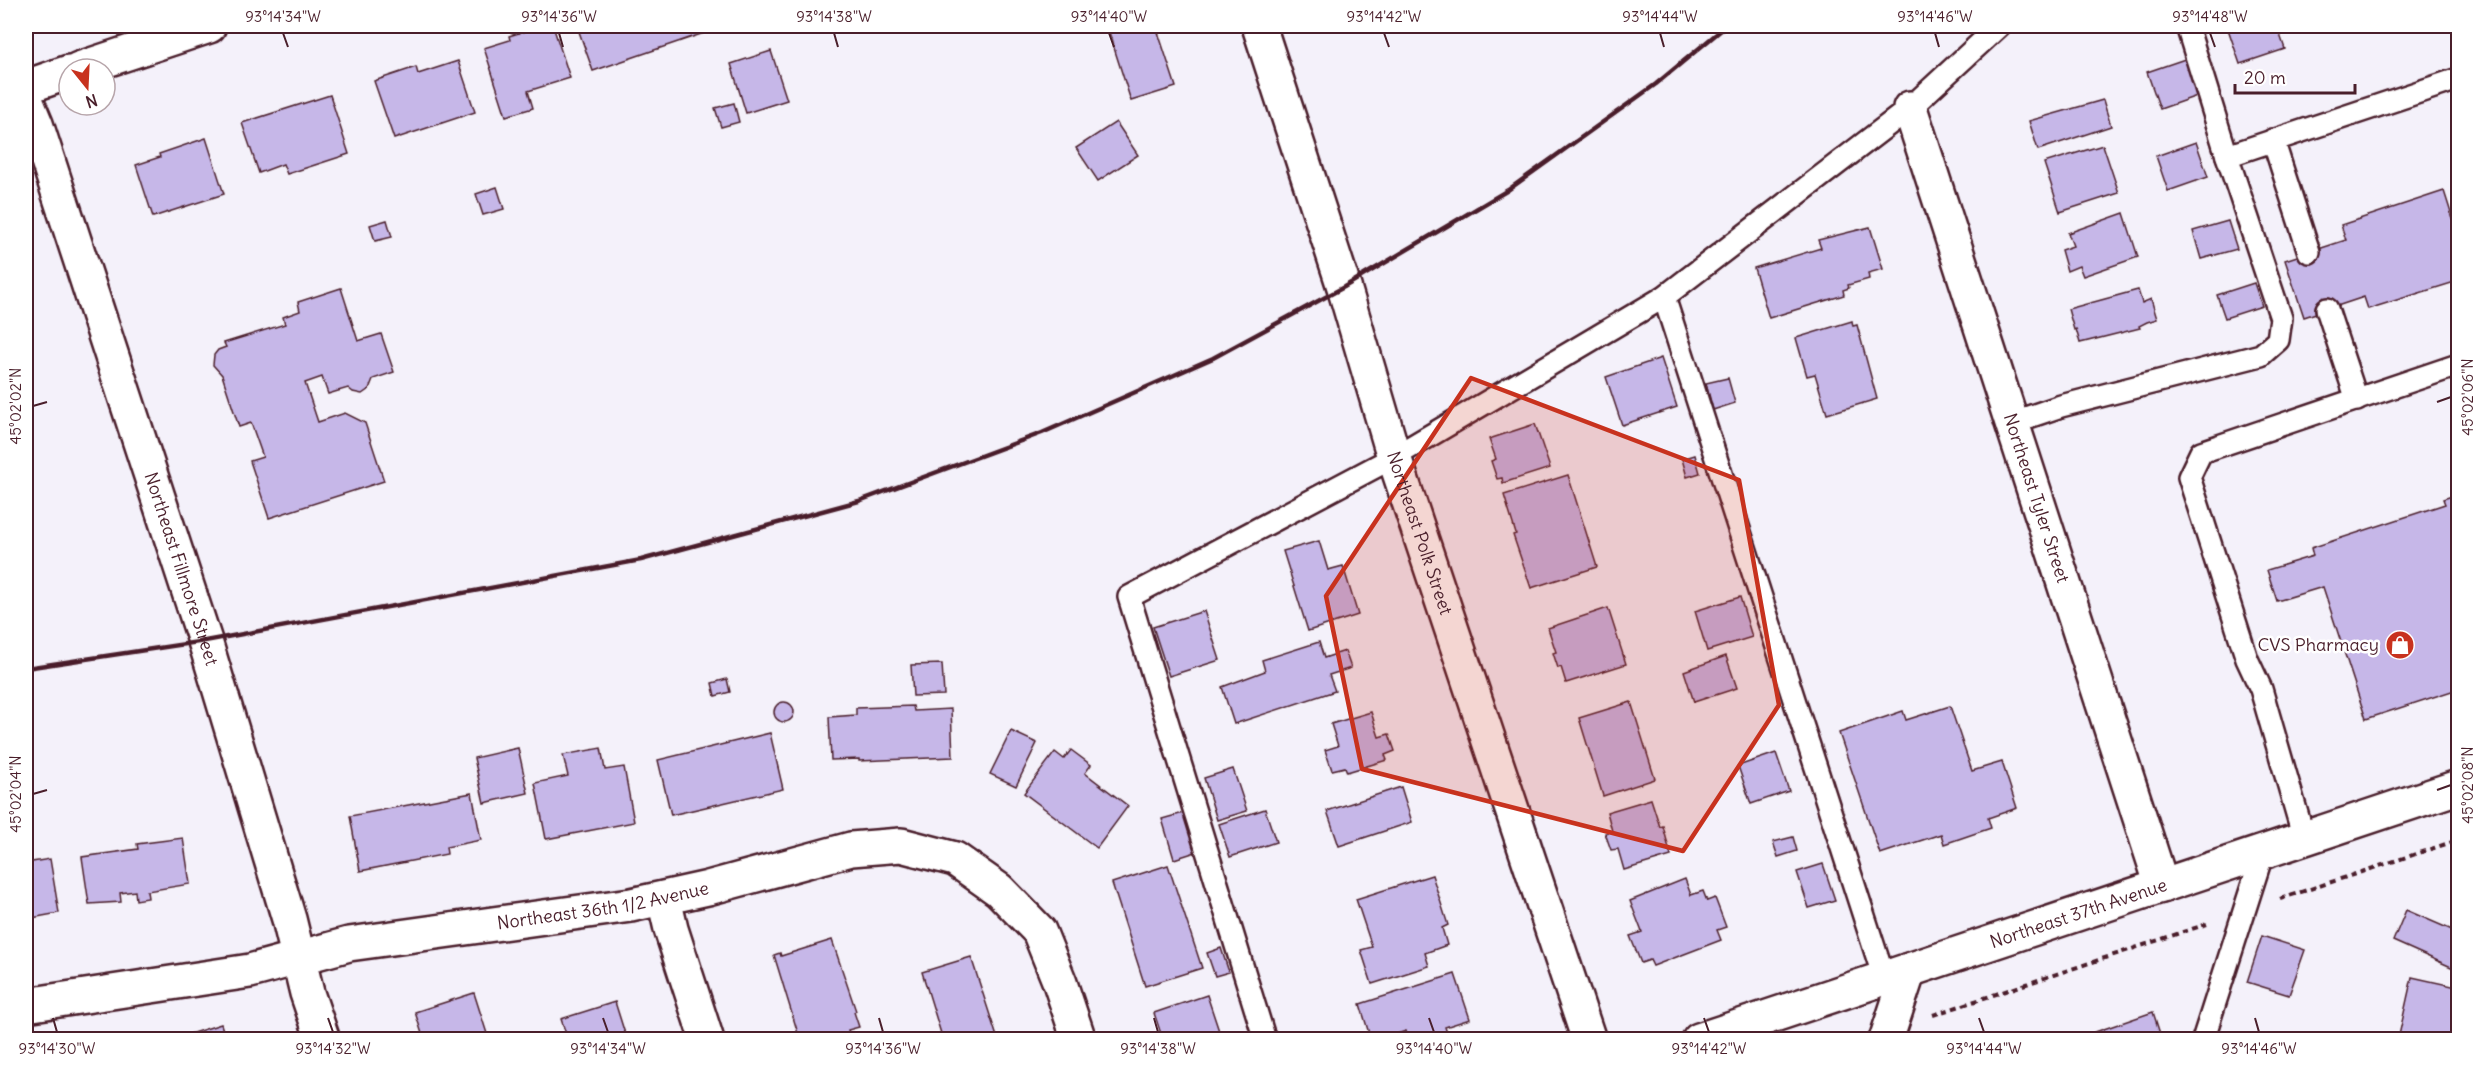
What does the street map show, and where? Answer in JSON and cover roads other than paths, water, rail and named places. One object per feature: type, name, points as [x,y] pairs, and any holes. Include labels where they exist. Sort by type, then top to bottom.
[{"type":"street","points":[[115,57],[208,26]]},
{"type":"street","name":"Northeast Polk Street","points":[[1259,26],[1344,287],[1394,457],[1589,1040]]},
{"type":"street","points":[[26,87],[57,76]]},
{"type":"street","name":"Northeast Fillmore Street","points":[[26,100],[36,124],[206,641],[289,919],[307,993],[323,1040]]},
{"type":"street","name":"Northeast Tyler Street","points":[[1911,108],[2162,886]]},
{"type":"street","name":"Northeast 37th Avenue","points":[[1699,1040],[2458,787]]},
{"type":"street","name":"Northeast 36th 1/2 Avenue","points":[[26,1005],[250,971],[349,945],[664,899],[851,849],[901,845],[955,859],[999,890],[1039,931],[1060,983],[1079,1040]]},
{"type":"street","points":[[664,899],[671,929],[707,1040]]},
{"type":"street","points":[[1886,1040],[1896,974]]},
{"type":"lane","points":[[1265,1040],[1128,597],[1394,457],[1664,297],[1911,108],[2000,26]]},
{"type":"lane","points":[[2011,423],[2061,406],[2261,355],[2278,340],[2281,318],[2187,26]]},
{"type":"lane","points":[[2227,156],[2458,79]]},
{"type":"lane","points":[[2273,140],[2309,252]]},
{"type":"lane","points":[[1664,297],[1896,974]]},
{"type":"lane","points":[[2327,309],[2357,400]]},
{"type":"lane","points":[[2304,838],[2261,688],[2247,659],[2189,477],[2201,452],[2458,365]]},
{"type":"lane","points":[[2203,1040],[2263,852]]},
{"type":"railway","points":[[26,668],[205,641],[641,560],[859,501],[1042,433],[1213,358],[1344,287],[1508,190],[1656,84],[1726,26]]},
{"type":"place","name":"CVS Pharmacy","points":[[2400,645]]}]
